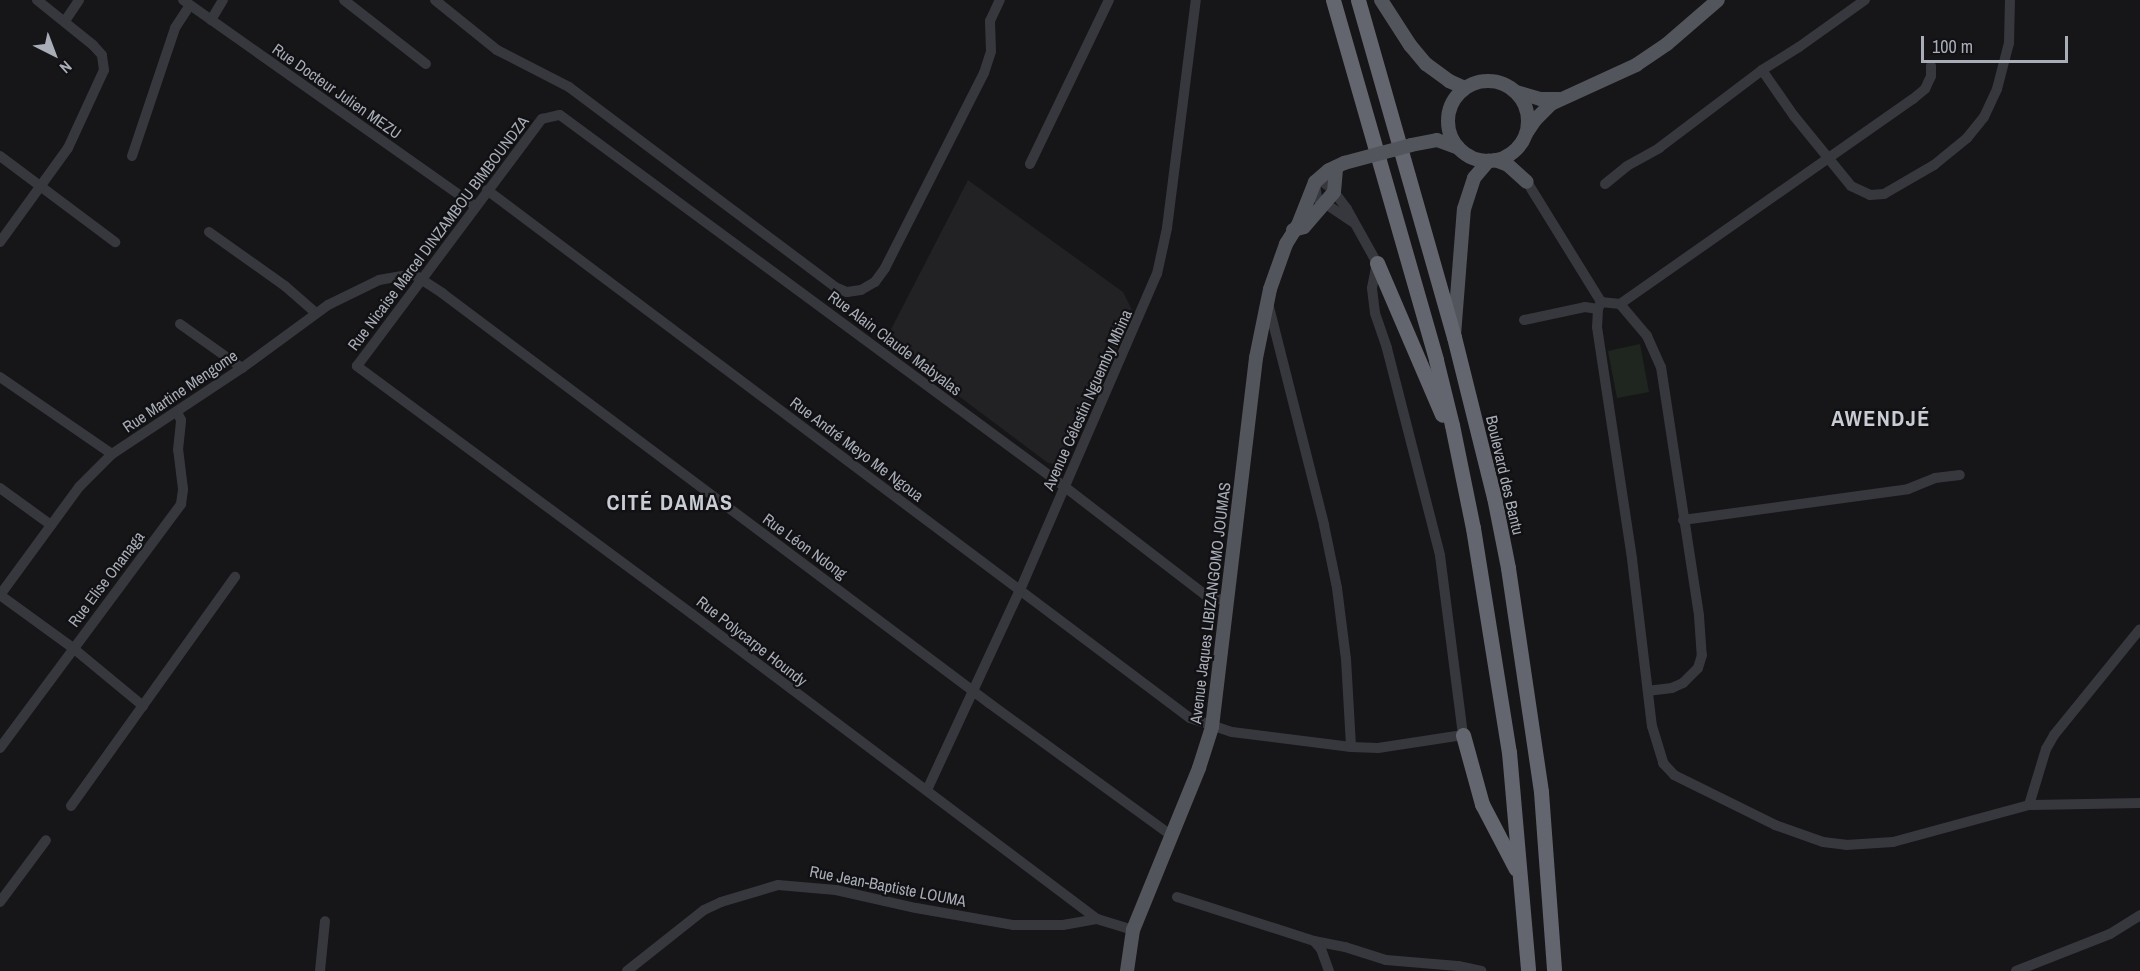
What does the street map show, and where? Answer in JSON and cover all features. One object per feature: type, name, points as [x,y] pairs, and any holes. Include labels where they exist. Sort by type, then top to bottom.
[{"type":"highway","points":[[1333,0],[1452,425],[1477,551],[1509,752],[1528,971]]},
{"type":"highway","name":"Boulevard des Bantu","points":[[1358,0],[1454,337],[1494,497],[1521,644],[1541,792],[1554,971]]},
{"type":"highway","points":[[1377,264],[1443,417],[1452,425]]},
{"type":"highway","points":[[1463,735],[1482,804],[1518,874]]},
{"type":"main road","points":[[1381,0],[1418,56],[1442,77],[1465,88]]},
{"type":"main road","points":[[1454,337],[1464,209],[1474,178],[1492,160],[1504,157],[1523,139],[1543,110],[1559,99],[1636,64],[1667,44],[1718,0]]},
{"type":"main road","points":[[1425,141],[1442,126],[1458,94],[1465,88],[1486,81],[1497,82],[1516,92],[1540,99],[1559,99]]},
{"type":"main road","points":[[1516,92],[1527,111],[1519,157],[1527,182]]},
{"type":"main road","points":[[1449,112],[1449,131],[1459,148]]},
{"type":"main road","points":[[1316,180],[1340,165],[1425,141],[1443,141],[1476,159],[1492,160],[1508,165],[1527,182]]},
{"type":"main road","points":[[1293,230],[1304,227],[1334,192],[1340,165]]},
{"type":"main road","name":"Avenue Jaques LIBIZANGOMO JOUMAS","points":[[1127,971],[1133,930],[1199,768],[1212,727],[1256,358],[1268,300],[1293,230],[1298,225],[1316,180]]},
{"type":"street","points":[[0,242],[68,148],[105,70],[102,55],[65,21],[37,0]]},
{"type":"street","points":[[65,21],[79,0]]},
{"type":"street","points":[[211,20],[224,0]]},
{"type":"street","points":[[344,0],[426,64]]},
{"type":"street","points":[[435,0],[498,50],[569,87],[835,287],[847,292],[861,290],[875,282],[885,268],[984,73],[991,51],[990,21],[1000,0]]},
{"type":"street","points":[[1030,164],[1109,0]]},
{"type":"street","name":"Avenue Célestin Nguemby Mbina","points":[[927,790],[1020,591],[1157,274],[1167,228],[1196,0]]},
{"type":"street","points":[[1605,184],[1762,70],[1865,0]]},
{"type":"street","points":[[1762,70],[1794,116],[1829,156],[1851,186],[1857,191],[1875,195],[1894,190],[1916,177],[1967,138],[1984,117],[1997,89],[2009,43],[2010,0]]},
{"type":"street","points":[[132,156],[175,28],[186,3]]},
{"type":"street","name":"Rue Docteur Julien MEZU","points":[[186,3],[475,206]]},
{"type":"street","points":[[1524,320],[1585,307],[1620,304],[1925,89],[1931,76],[1931,66]]},
{"type":"street","name":"Rue Alain Claude Mabyalas","points":[[542,119],[560,115],[1065,487],[1209,598],[1227,600]]},
{"type":"street","name":"Rue Nicaise Marcel DINZAMBOU BIMBOUNDZA","points":[[357,366],[542,119]]},
{"type":"street","points":[[0,156],[115,242]]},
{"type":"street","points":[[1316,180],[1334,192],[1347,209],[1377,264],[1372,288],[1375,313],[1387,348],[1440,555],[1463,735]]},
{"type":"street","points":[[1316,180],[1316,196],[1354,224]]},
{"type":"street","points":[[1527,182],[1600,305],[1600,351],[1648,691],[1658,748],[1663,763],[1674,775],[1775,825],[1823,842],[1857,845],[1893,842],[2029,806],[2140,802]]},
{"type":"street","name":"Rue André Meyo Me Ngoua","points":[[487,190],[1190,718],[1212,727],[1351,747],[1378,748],[1463,735]]},
{"type":"street","points":[[209,232],[285,286],[316,313]]},
{"type":"street","name":"Rue Martine Mengome","points":[[0,595],[90,474],[112,454],[242,368],[316,313],[367,285],[389,277],[412,274],[421,279]]},
{"type":"street","name":"Rue Léon Ndong","points":[[421,279],[972,690],[1171,835]]},
{"type":"street","points":[[1268,300],[1324,525],[1337,588],[1346,659],[1351,747]]},
{"type":"street","points":[[1375,313],[1393,304]]},
{"type":"street","points":[[1620,304],[1647,336],[1661,367],[1699,616],[1702,655],[1698,668],[1683,683],[1672,688],[1648,691]]},
{"type":"street","points":[[180,324],[242,368]]},
{"type":"street","name":"Rue Polycarpe Houndy","points":[[357,366],[1097,919],[1133,930]]},
{"type":"street","points":[[0,377],[112,454]]},
{"type":"street","name":"Rue Elise Onanaga","points":[[0,748],[181,504],[183,489],[178,450],[181,420],[177,412]]},
{"type":"street","points":[[1683,520],[1908,489],[1935,478],[1960,475]]},
{"type":"street","points":[[0,488],[51,525]]},
{"type":"street","points":[[71,806],[235,578]]},
{"type":"street","points":[[0,595],[73,648],[143,706]]},
{"type":"street","points":[[2029,806],[2046,749],[2054,735],[2140,629]]},
{"type":"street","points":[[0,902],[46,840]]},
{"type":"street","name":"Rue Jean-Baptiste LOUMA","points":[[627,971],[704,910],[721,902],[778,885],[836,890],[908,907],[1013,925],[1063,926],[1097,919]]},
{"type":"street","points":[[1178,897],[1386,960],[1458,966],[1481,971]]},
{"type":"street","points":[[2016,971],[2110,934],[2140,915]]},
{"type":"street","points":[[320,971],[325,921]]},
{"type":"street","points":[[1314,940],[1321,949],[1329,971]]},
{"type":"shaded area","points":[[968,180],[1123,292],[1134,314],[1063,459],[1056,464],[1048,463],[885,341]]},
{"type":"shaded area","points":[[1640,344],[1649,392],[1617,398],[1608,351]]},
{"type":"district","name":"AWENDJÉ","points":[[1881,419]]},
{"type":"district","name":"CITÉ DAMAS","points":[[670,503]]}]
